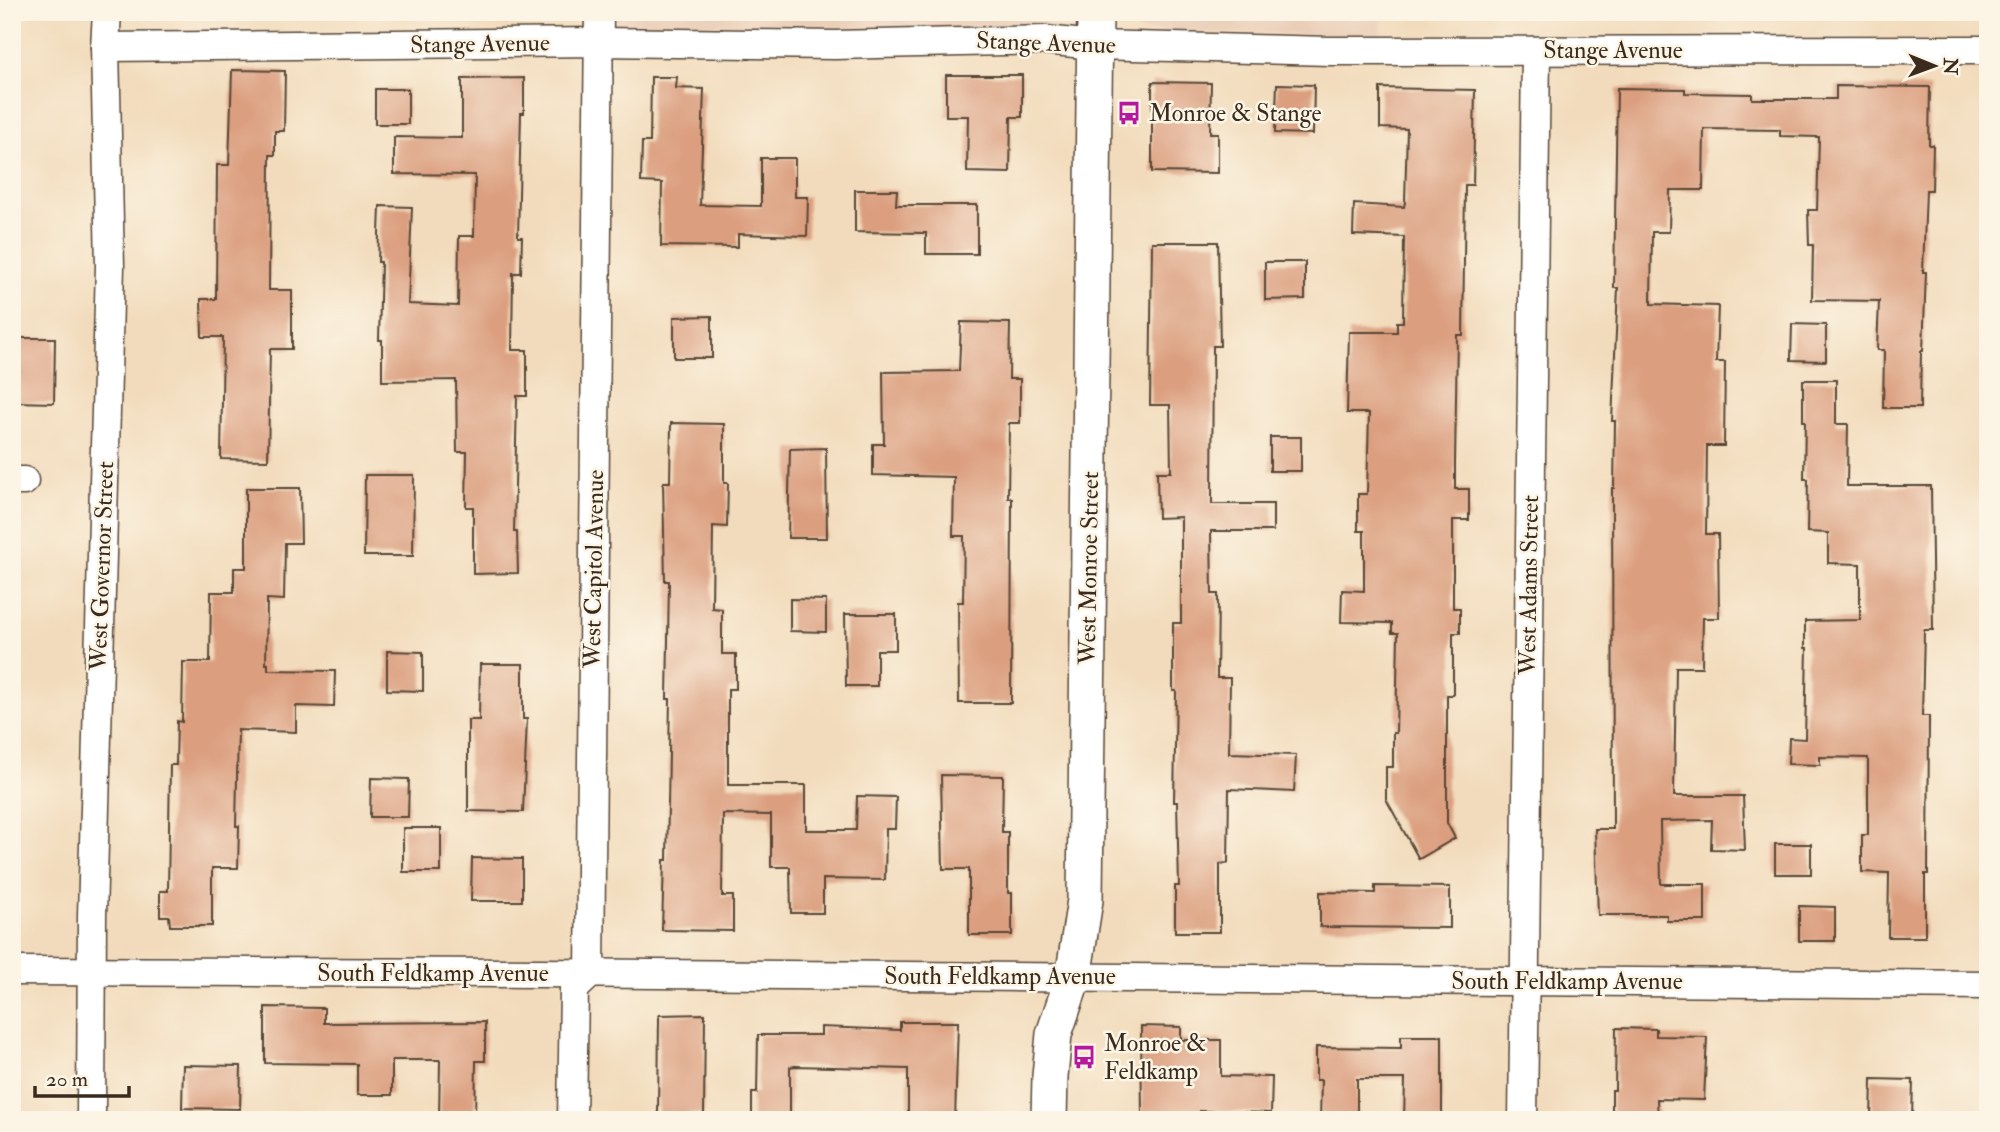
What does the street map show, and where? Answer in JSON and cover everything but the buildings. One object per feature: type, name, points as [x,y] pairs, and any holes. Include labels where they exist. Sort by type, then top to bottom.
[{"type":"street","name":"West Governor Street","points":[[90,1120],[91,971],[109,280],[105,47],[107,12]]},
{"type":"street","name":"West Capitol Avenue","points":[[572,1120],[574,989],[590,974],[598,12]]},
{"type":"street","name":"Stange Avenue","points":[[105,47],[598,42],[835,45],[1054,40],[1095,29],[1330,51],[1988,50]]},
{"type":"street","name":"West Monroe Street","points":[[1049,1120],[1054,1034],[1073,978],[1085,900],[1095,29]]},
{"type":"street","name":"West Adams Street","points":[[1523,1120],[1535,51]]},
{"type":"street","name":"South Feldkamp Avenue","points":[[12,971],[1988,985]]},
{"type":"shaded area","points":[[616,12],[1048,12],[1047,29],[925,30],[616,24]]},
{"type":"shaded area","points":[[1139,12],[1381,12],[1381,36],[1139,31]]},
{"type":"place","name":"Monroe & Stange","points":[[1129,113]]},
{"type":"place","name":"Monroe & Feldkamp","points":[[1084,1057]]}]
